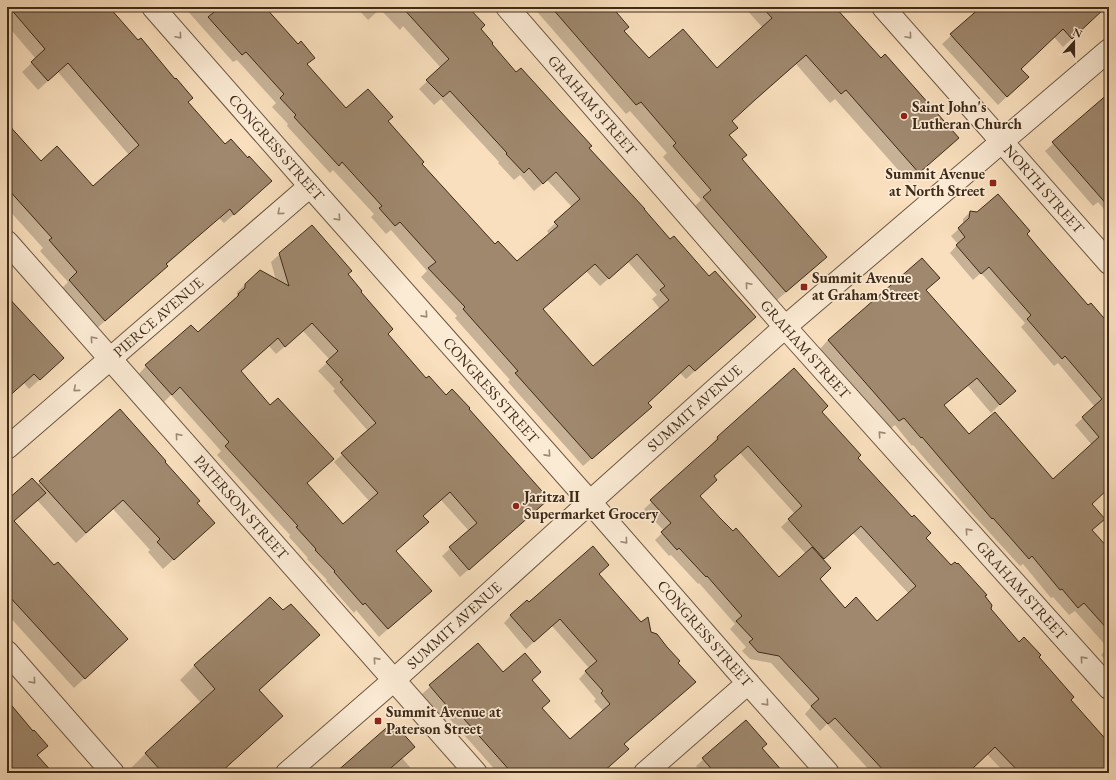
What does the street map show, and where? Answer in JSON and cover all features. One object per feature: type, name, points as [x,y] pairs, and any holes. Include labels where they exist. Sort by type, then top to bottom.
[{"type":"street","name":"CONGRESS STREET","points":[[153,7],[828,773]]},
{"type":"street","name":"GRAHAM STREET","points":[[507,7],[785,328],[1109,688]]},
{"type":"street","name":"NORTH STREET","points":[[883,7],[1109,263]]},
{"type":"street","name":"SUMMIT AVENUE","points":[[287,773],[394,680],[785,328],[1109,50]]},
{"type":"street","name":"PIERCE AVENUE","points":[[7,448],[310,186]]},
{"type":"street","name":"PATERSON STREET","points":[[7,242],[476,773]]},
{"type":"street","points":[[7,652],[113,773]]},
{"type":"street","points":[[645,773],[748,683]]},
{"type":"building","points":[[9,7],[109,7],[138,40],[141,38],[193,98],[188,102],[225,144],[231,139],[272,181],[234,215],[230,209],[166,264],[168,266],[105,321],[69,280],[77,272],[49,240],[52,238],[7,188],[7,123],[41,161],[57,146],[93,186],[139,145],[68,63],[48,81],[31,62],[45,49]]},
{"type":"building","points":[[220,7],[265,7],[298,44],[301,41],[315,58],[307,64],[346,108],[368,89],[393,117],[388,121],[424,162],[422,164],[495,244],[498,241],[517,261],[558,226],[554,222],[580,199],[556,172],[543,184],[529,168],[524,173],[450,91],[443,97],[426,80],[449,59],[402,7],[468,7],[485,25],[481,29],[516,72],[521,68],[592,146],[589,148],[645,209],[670,239],[674,236],[709,276],[715,271],[756,317],[695,371],[689,365],[648,403],[652,407],[592,459],[515,373],[518,371],[463,309],[465,307],[428,268],[436,262],[400,222],[395,226],[379,208],[382,206],[342,162],[339,166],[294,117],[296,115],[280,98],[284,94],[246,52],[242,55],[208,17]],"holes":[[[637,254],[665,286],[660,290],[669,300],[593,366],[543,309],[595,264],[609,279]]]},
{"type":"building","points":[[551,7],[612,7],[629,27],[624,31],[649,58],[683,29],[717,68],[772,18],[762,7],[835,7],[881,58],[885,54],[959,138],[919,173],[846,90],[841,94],[806,55],[756,99],[732,121],[738,128],[729,135],[747,155],[742,159],[827,257],[786,292],[703,197],[711,190],[673,146],[676,143],[641,102],[636,105]]},
{"type":"building","points":[[981,7],[1106,7],[1072,39],[1063,29],[1021,69],[1029,77],[1007,97],[950,34]]},
{"type":"building","points":[[1109,93],[1109,207],[1052,142]]},
{"type":"building","points":[[998,194],[1030,231],[1027,234],[1042,252],[1088,305],[1091,303],[1109,324],[1109,488],[1092,504],[1105,519],[1092,530],[1109,549],[1109,631],[1084,603],[1078,608],[1062,589],[1060,590],[1032,556],[1029,559],[993,518],[992,519],[922,437],[921,438],[904,418],[899,421],[828,340],[922,258],[940,278],[926,290],[1016,391],[1000,405],[977,378],[944,405],[969,434],[995,412],[1053,479],[1099,437],[1082,417],[1102,399],[1065,356],[1062,359],[1027,319],[1031,315],[989,267],[981,274],[956,245],[965,237],[958,228],[969,218],[970,211],[977,212]]},
{"type":"building","points":[[312,225],[352,271],[348,274],[362,291],[361,292],[393,329],[388,334],[426,378],[429,376],[446,395],[452,389],[549,499],[469,570],[449,547],[477,523],[450,492],[423,516],[429,522],[396,551],[432,591],[388,629],[365,603],[363,605],[296,527],[298,526],[225,446],[229,442],[180,387],[172,395],[145,365],[191,325],[198,332],[239,295],[238,294],[245,288],[245,284],[260,270],[289,286],[279,253]],"holes":[[[312,323],[338,351],[326,362],[343,380],[340,382],[376,423],[341,453],[378,493],[343,524],[307,483],[334,459],[278,398],[270,405],[241,371],[278,338],[285,347]]]},
{"type":"building","points":[[7,296],[64,358],[40,380],[34,374],[7,398]]},
{"type":"building","points":[[794,368],[828,406],[822,412],[861,455],[858,458],[912,517],[914,515],[931,533],[926,538],[951,565],[955,562],[957,564],[958,563],[987,595],[985,596],[992,605],[991,609],[1019,642],[1024,637],[1041,655],[1039,657],[1074,697],[1071,700],[1109,743],[1109,773],[1020,773],[995,747],[968,773],[886,773],[835,718],[828,724],[811,706],[819,699],[779,656],[758,652],[749,642],[753,639],[736,621],[742,616],[707,576],[706,577],[679,548],[677,550],[661,532],[671,523],[650,500],[718,439],[717,437]],"holes":[[[748,446],[802,506],[788,519],[824,559],[861,526],[916,586],[877,621],[856,597],[845,608],[820,579],[831,568],[812,547],[779,577],[736,528],[733,531],[700,496],[717,480],[714,476]]]},
{"type":"building","points":[[120,409],[200,501],[197,503],[215,523],[174,560],[157,542],[160,539],[123,500],[86,533],[39,481]]},
{"type":"building","points":[[32,478],[46,493],[14,521],[54,565],[58,562],[128,639],[85,679],[7,594],[7,500]]},
{"type":"building","points":[[593,546],[609,565],[599,574],[641,622],[648,617],[651,632],[657,634],[680,661],[678,663],[696,682],[624,744],[629,749],[602,773],[512,773],[456,710],[453,713],[429,685],[478,643],[503,672],[525,653],[541,672],[532,680],[550,701],[542,708],[570,739],[610,704],[601,693],[603,691],[585,671],[597,661],[560,619],[534,642],[510,615],[527,600],[529,602]]},
{"type":"building","points":[[270,597],[283,610],[291,604],[320,635],[259,690],[283,716],[220,773],[163,773],[145,753],[215,689],[194,665]]},
{"type":"building","points":[[7,700],[33,731],[34,730],[48,746],[37,755],[53,773],[7,773]]},
{"type":"building","points":[[746,720],[767,744],[762,748],[784,773],[715,773],[702,758]]},
{"type":"building","points":[[393,722],[415,747],[385,773],[335,773]]},
{"type":"place","name":"Saint John's Lutheran Church","points":[[904,116]]},
{"type":"place","name":"Summit Avenue at North Street","points":[[993,183]]},
{"type":"place","name":"Summit Avenue at Graham Street","points":[[804,287]]},
{"type":"place","name":"Jaritza II Supermarket Grocery","points":[[516,506]]},
{"type":"place","name":"Summit Avenue at Paterson Street","points":[[378,721]]}]
